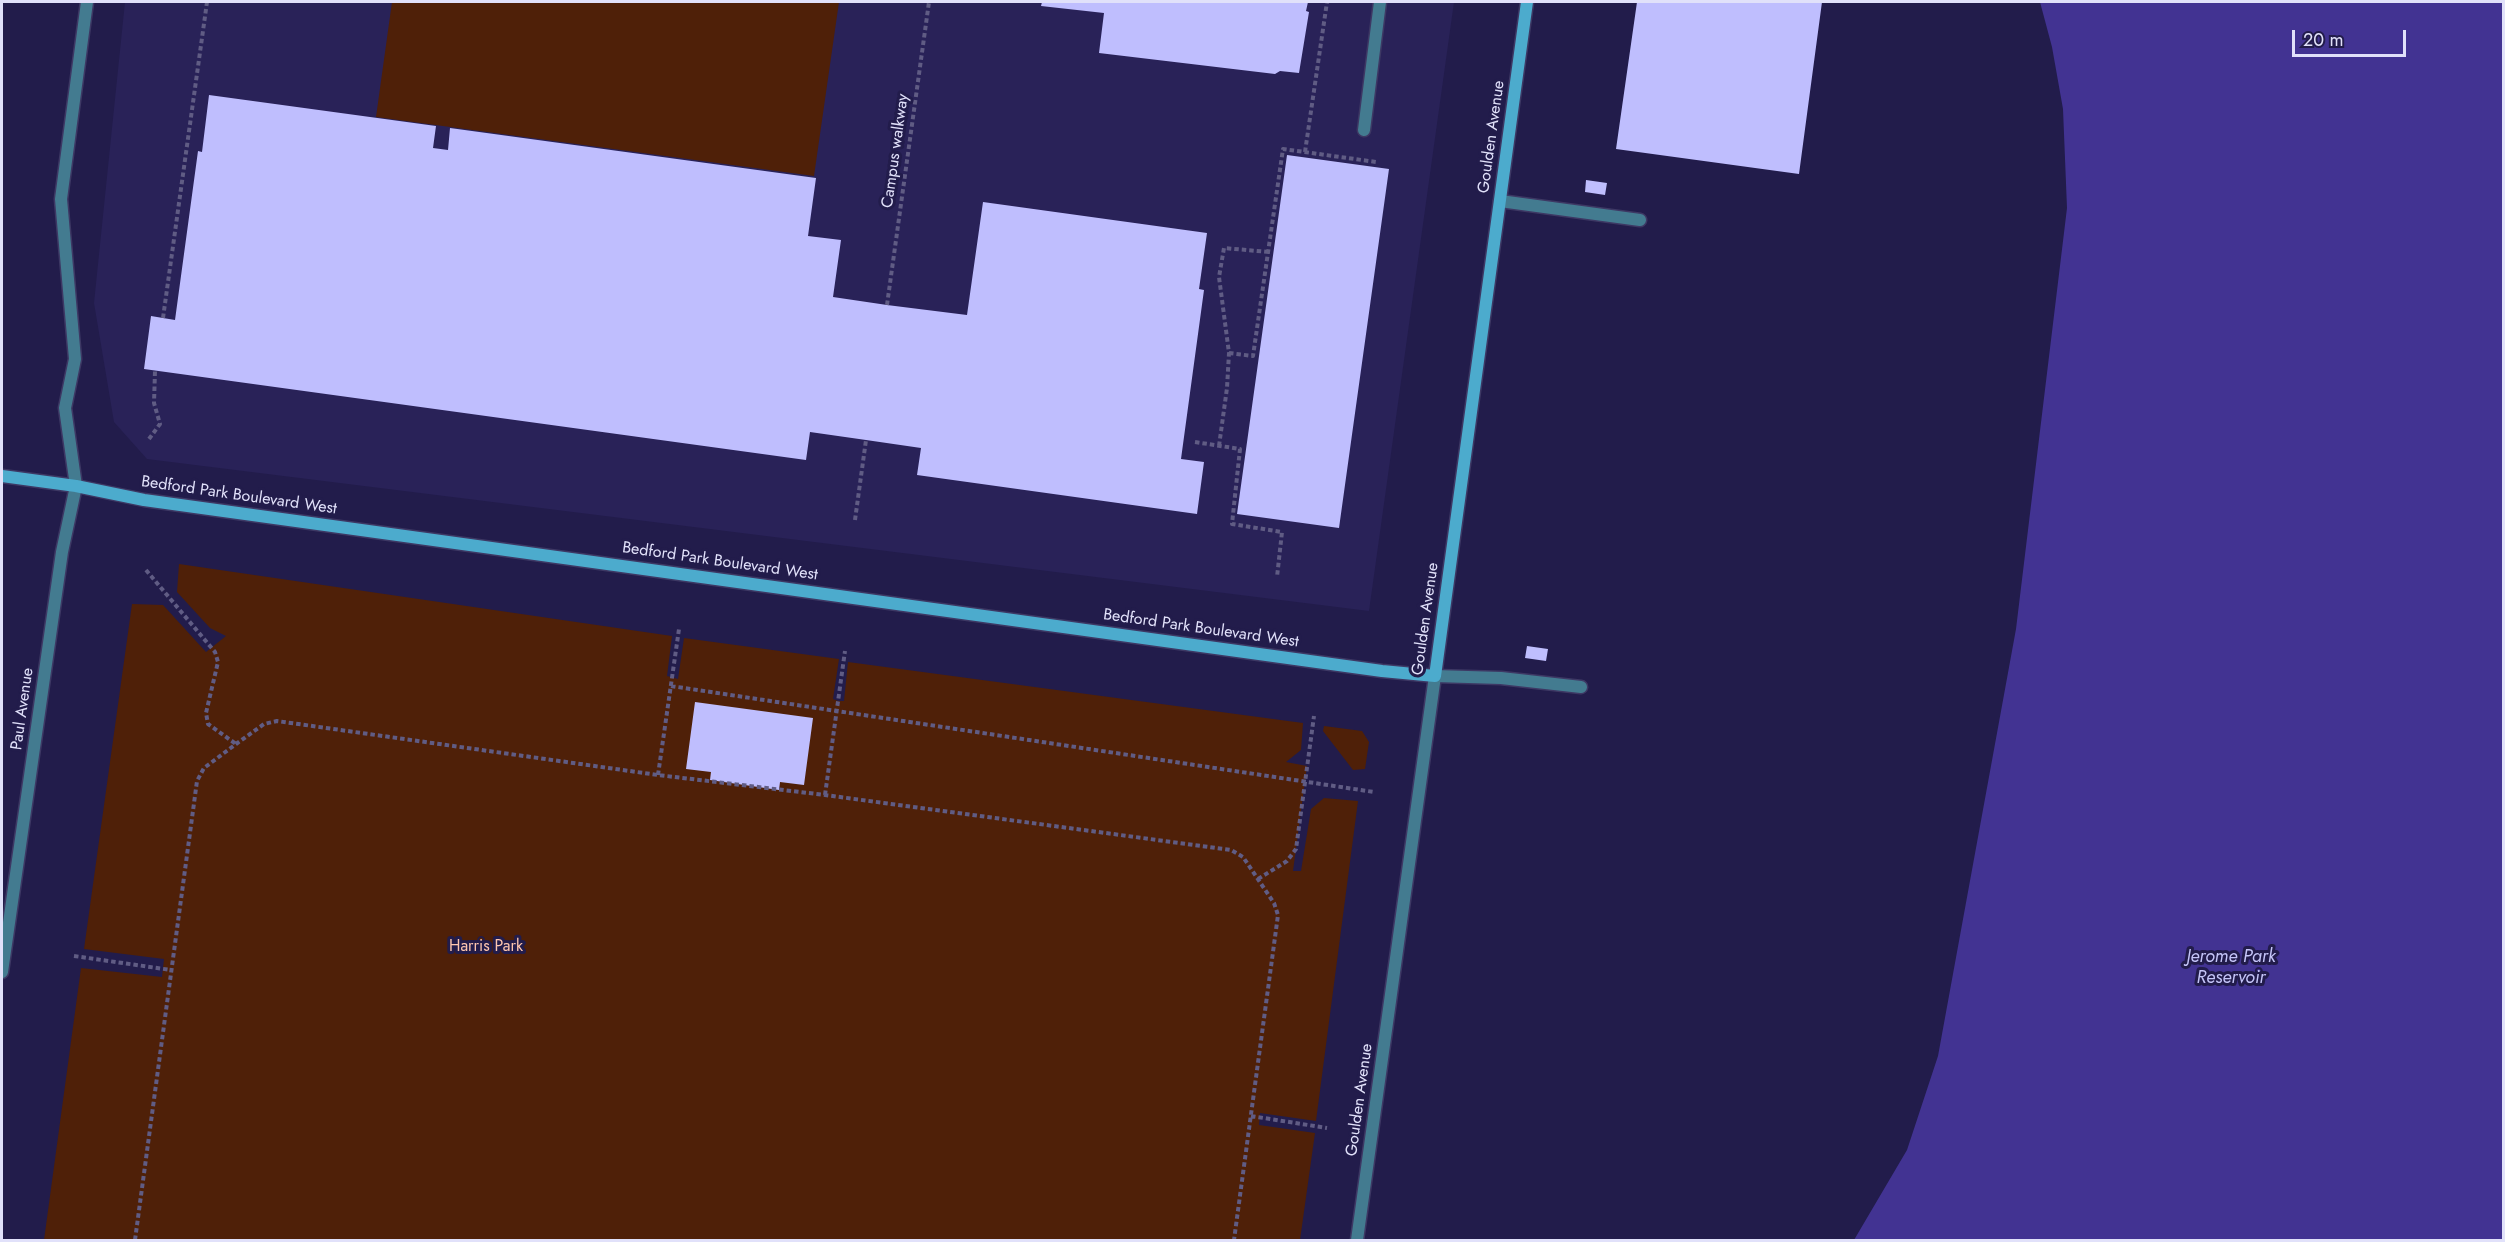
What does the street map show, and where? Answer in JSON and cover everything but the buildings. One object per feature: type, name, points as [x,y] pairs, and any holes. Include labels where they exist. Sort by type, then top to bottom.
[{"type":"street","points":[[76,486],[65,408],[75,359],[61,199],[87,2]]},
{"type":"street","points":[[1364,130],[1380,2]]},
{"type":"street","name":"Goulden Avenue","points":[[1357,1240],[1527,2]]},
{"type":"street","points":[[1500,201],[1640,220]]},
{"type":"street","name":"Bedford Park Boulevard West","points":[[2,476],[76,486],[144,500],[1382,671],[1435,676]]},
{"type":"street","name":"Paul Avenue","points":[[2,972],[62,552],[76,486]]},
{"type":"street","points":[[1435,676],[1502,678],[1581,687]]},
{"type":"path","points":[[163,318],[207,2]]},
{"type":"path","name":"Campus walkway","points":[[887,304],[929,2]]},
{"type":"path","points":[[1305,152],[1327,2]]},
{"type":"path","points":[[1228,353],[1253,356],[1283,149],[1376,162]]},
{"type":"path","points":[[1219,446],[1227,388],[1228,353],[1219,277],[1224,248],[1269,252]]},
{"type":"path","points":[[149,439],[160,424],[154,403],[155,370]]},
{"type":"path","points":[[855,520],[866,440]]},
{"type":"path","points":[[1195,442],[1240,449],[1232,524],[1282,532],[1277,577]]},
{"type":"path","points":[[146,570],[215,652],[218,662],[206,712],[208,724],[236,744]]},
{"type":"path","points":[[658,775],[679,629]]},
{"type":"path","points":[[825,795],[845,651]]},
{"type":"path","points":[[671,686],[1374,792]]},
{"type":"path","points":[[1258,879],[1287,861],[1296,849],[1314,716]]},
{"type":"path","points":[[135,1240],[196,781],[204,768],[236,744],[264,724],[278,721],[658,775],[825,795],[1231,850],[1243,857],[1274,903],[1278,915],[1234,1240]]},
{"type":"path","points":[[74,956],[171,970]]},
{"type":"path","points":[[1251,1116],[1327,1128]]},
{"type":"shaded area","points":[[125,2],[1454,2],[1369,611],[147,459],[114,422],[94,303]]},
{"type":"green space","points":[[392,2],[839,2],[814,176],[376,117]]},
{"type":"green space","name":"Harris Park","points":[[179,564],[672,636],[667,676],[678,679],[684,638],[839,659],[833,699],[838,701],[844,701],[848,662],[1303,723],[1301,750],[1286,762],[1307,766],[1293,871],[1301,871],[1311,809],[1324,798],[1358,801],[1316,1121],[1260,1113],[1259,1125],[1315,1133],[1300,1240],[44,1240],[81,968],[162,977],[164,959],[84,949],[132,604],[163,605],[206,652],[226,636],[210,628],[177,592]]},
{"type":"green space","points":[[1324,726],[1362,731],[1369,742],[1365,769],[1353,770],[1323,731]]},
{"type":"water","name":"Jerome Park Reservoir","points":[[2040,2],[2503,2],[2503,1240],[1854,1240],[1907,1150],[1938,1056],[2016,629],[2067,208],[2063,109],[2052,47]]}]
